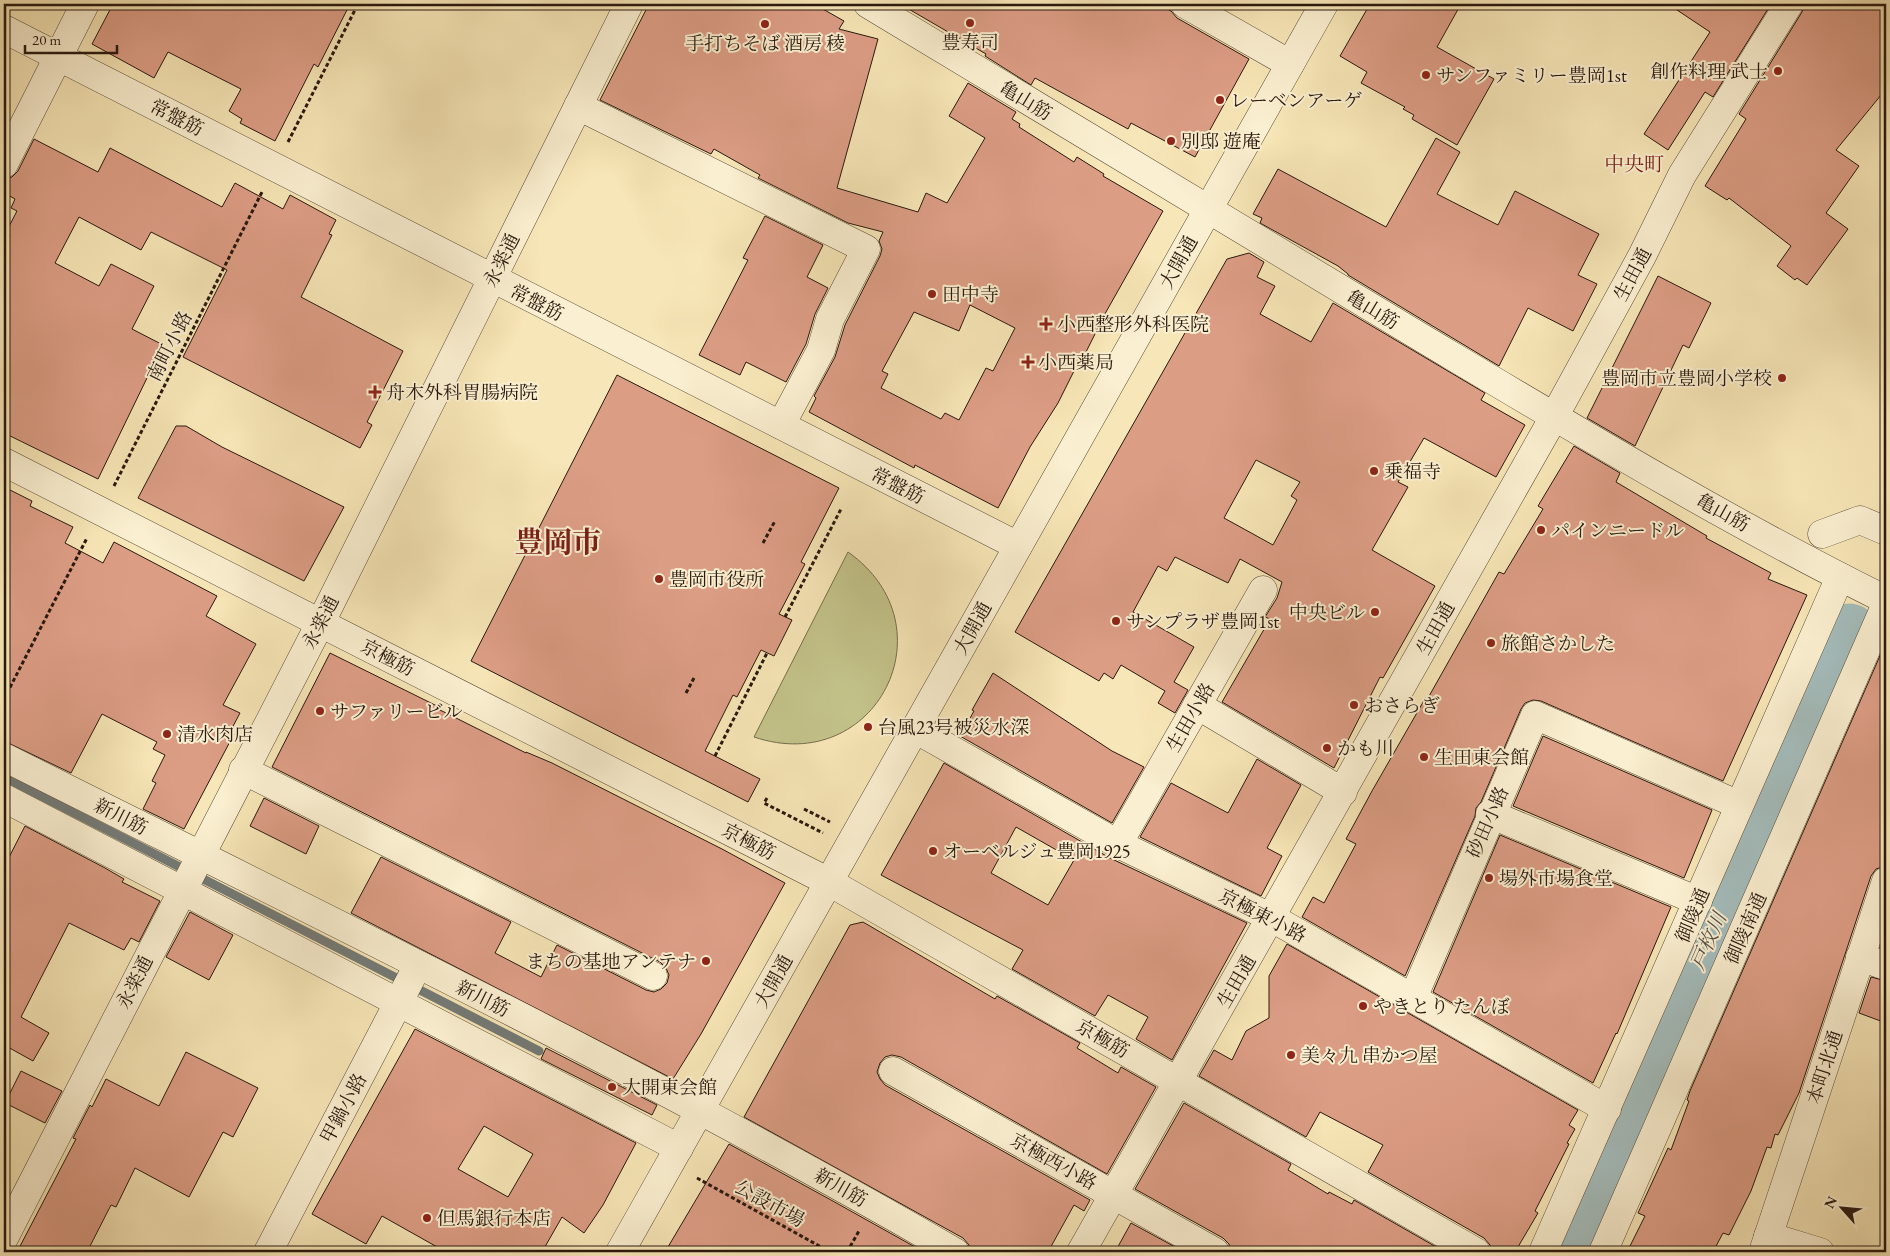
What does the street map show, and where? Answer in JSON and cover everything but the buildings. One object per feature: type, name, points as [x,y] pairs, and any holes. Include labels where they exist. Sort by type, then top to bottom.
[{"type":"street","points":[[4,164],[86,4]]},
{"type":"street","name":"永楽通","points":[[4,1238],[190,872],[320,623],[629,4]]},
{"type":"street","name":"亀山筋","points":[[868,4],[1554,417],[1886,602]]},
{"type":"street","points":[[1185,4],[1290,64]]},
{"type":"street","name":"大開通","points":[[620,1252],[1324,4]]},
{"type":"street","name":"生田通","points":[[1081,1252],[1272,918],[1554,417],[1642,256],[1682,175],[1789,4]]},
{"type":"street","name":"常盤筋","points":[[4,29],[1018,546]]},
{"type":"street","points":[[578,106],[866,249],[830,319],[821,350],[781,425]]},
{"type":"street","name":"京極筋","points":[[4,462],[829,882],[1476,1252]]},
{"type":"street","points":[[1822,534],[1860,520],[1886,531]]},
{"type":"street","name":"御陵通","points":[[1543,1252],[1840,577]]},
{"type":"street","name":"生田小路","points":[[1118,844],[1263,590]]},
{"type":"street","name":"御陵南通","points":[[1603,1252],[1886,602]]},
{"type":"street","points":[[1197,705],[1342,792]]},
{"type":"street","name":"砂田小路","points":[[1413,998],[1490,814],[1536,715],[1739,804]]},
{"type":"street","name":"京極東小路","points":[[915,729],[1118,844],[1272,918],[1607,1109]]},
{"type":"street","name":"新川筋","points":[[4,757],[190,872],[408,984],[701,1110],[800,1163],[955,1252]]},
{"type":"street","points":[[243,770],[653,976]]},
{"type":"street","name":"新川筋","points":[[4,798],[190,872],[408,984],[679,1148]]},
{"type":"street","points":[[1490,814],[1698,901]]},
{"type":"street","name":"本町北通","points":[[1765,1244],[1886,881]]},
{"type":"street","points":[[1860,957],[1886,966]]},
{"type":"street","name":"甲鍋小路","points":[[268,1252],[408,984]]},
{"type":"street","name":"京極西小路","points":[[893,1071],[1215,1252]]},
{"type":"street","points":[[1765,1244],[1820,1252]]},
{"type":"path","name":"南町小路","points":[[4,700],[358,4]]},
{"type":"path","points":[[785,617],[841,509]]},
{"type":"path","points":[[763,543],[775,521]]},
{"type":"path","points":[[714,756],[767,653]]},
{"type":"path","points":[[686,693],[695,676]]},
{"type":"path","points":[[767,798],[764,803],[826,835]]},
{"type":"path","points":[[804,809],[832,823]]},
{"type":"path","name":"公設市場","points":[[696,1177],[830,1252]]},
{"type":"green space","points":[[848,552],[879,583],[895,618],[897,654],[886,688],[865,716],[835,736],[797,744],[754,737]]},
{"type":"waterway","name":"戸枚川","points":[[1571,1252],[1826,674],[1850,631]]},
{"type":"waterway","points":[[4,777],[539,1051]]},
{"type":"place","name":"豊寿司","points":[[970,23]]},
{"type":"place","name":"手打ちそば 酒房 稜","points":[[765,24]]},
{"type":"place","name":"創作料理 武士","points":[[1778,71]]},
{"type":"place","name":"サンファミリー豊岡1st","points":[[1426,75]]},
{"type":"place","name":"レーベンアーゲ","points":[[1220,100]]},
{"type":"place","name":"別邸 遊庵","points":[[1171,141]]},
{"type":"place","name":"田中寺","points":[[932,294]]},
{"type":"place","name":"小西整形外科医院","points":[[1046,324]]},
{"type":"place","name":"小西薬局","points":[[1028,362]]},
{"type":"place","name":"豊岡市立豊岡小学校","points":[[1782,378]]},
{"type":"place","name":"舟木外科胃腸病院","points":[[375,392]]},
{"type":"place","name":"乗福寺","points":[[1374,471]]},
{"type":"place","name":"パインニードル","points":[[1541,530]]},
{"type":"place","name":"豊岡市役所","points":[[659,579]]},
{"type":"place","name":"中央ビル","points":[[1375,612]]},
{"type":"place","name":"サンプラザ豊岡1st","points":[[1116,621]]},
{"type":"place","name":"旅館さかした","points":[[1491,643]]},
{"type":"place","name":"おさらぎ","points":[[1354,705]]},
{"type":"place","name":"サファリービル","points":[[320,711]]},
{"type":"place","name":"台風23号被災水深","points":[[868,727]]},
{"type":"place","name":"清水肉店","points":[[167,734]]},
{"type":"place","name":"かも川","points":[[1327,748]]},
{"type":"place","name":"生田東会館","points":[[1424,757]]},
{"type":"place","name":"オーベルジュ豊岡1925","points":[[933,851]]},
{"type":"place","name":"場外市場食堂","points":[[1489,878]]},
{"type":"place","name":"まちの基地アンテナ","points":[[706,961]]},
{"type":"place","name":"やきとり たんぼ","points":[[1363,1006]]},
{"type":"place","name":"美々九 串かつ屋","points":[[1291,1055]]},
{"type":"place","name":"大開東会館","points":[[612,1087]]},
{"type":"place","name":"但馬銀行本店","points":[[427,1218]]},
{"type":"district","name":"中央町","points":[[1634,164]]},
{"type":"district","name":"豊岡市","points":[[558,542]]}]
